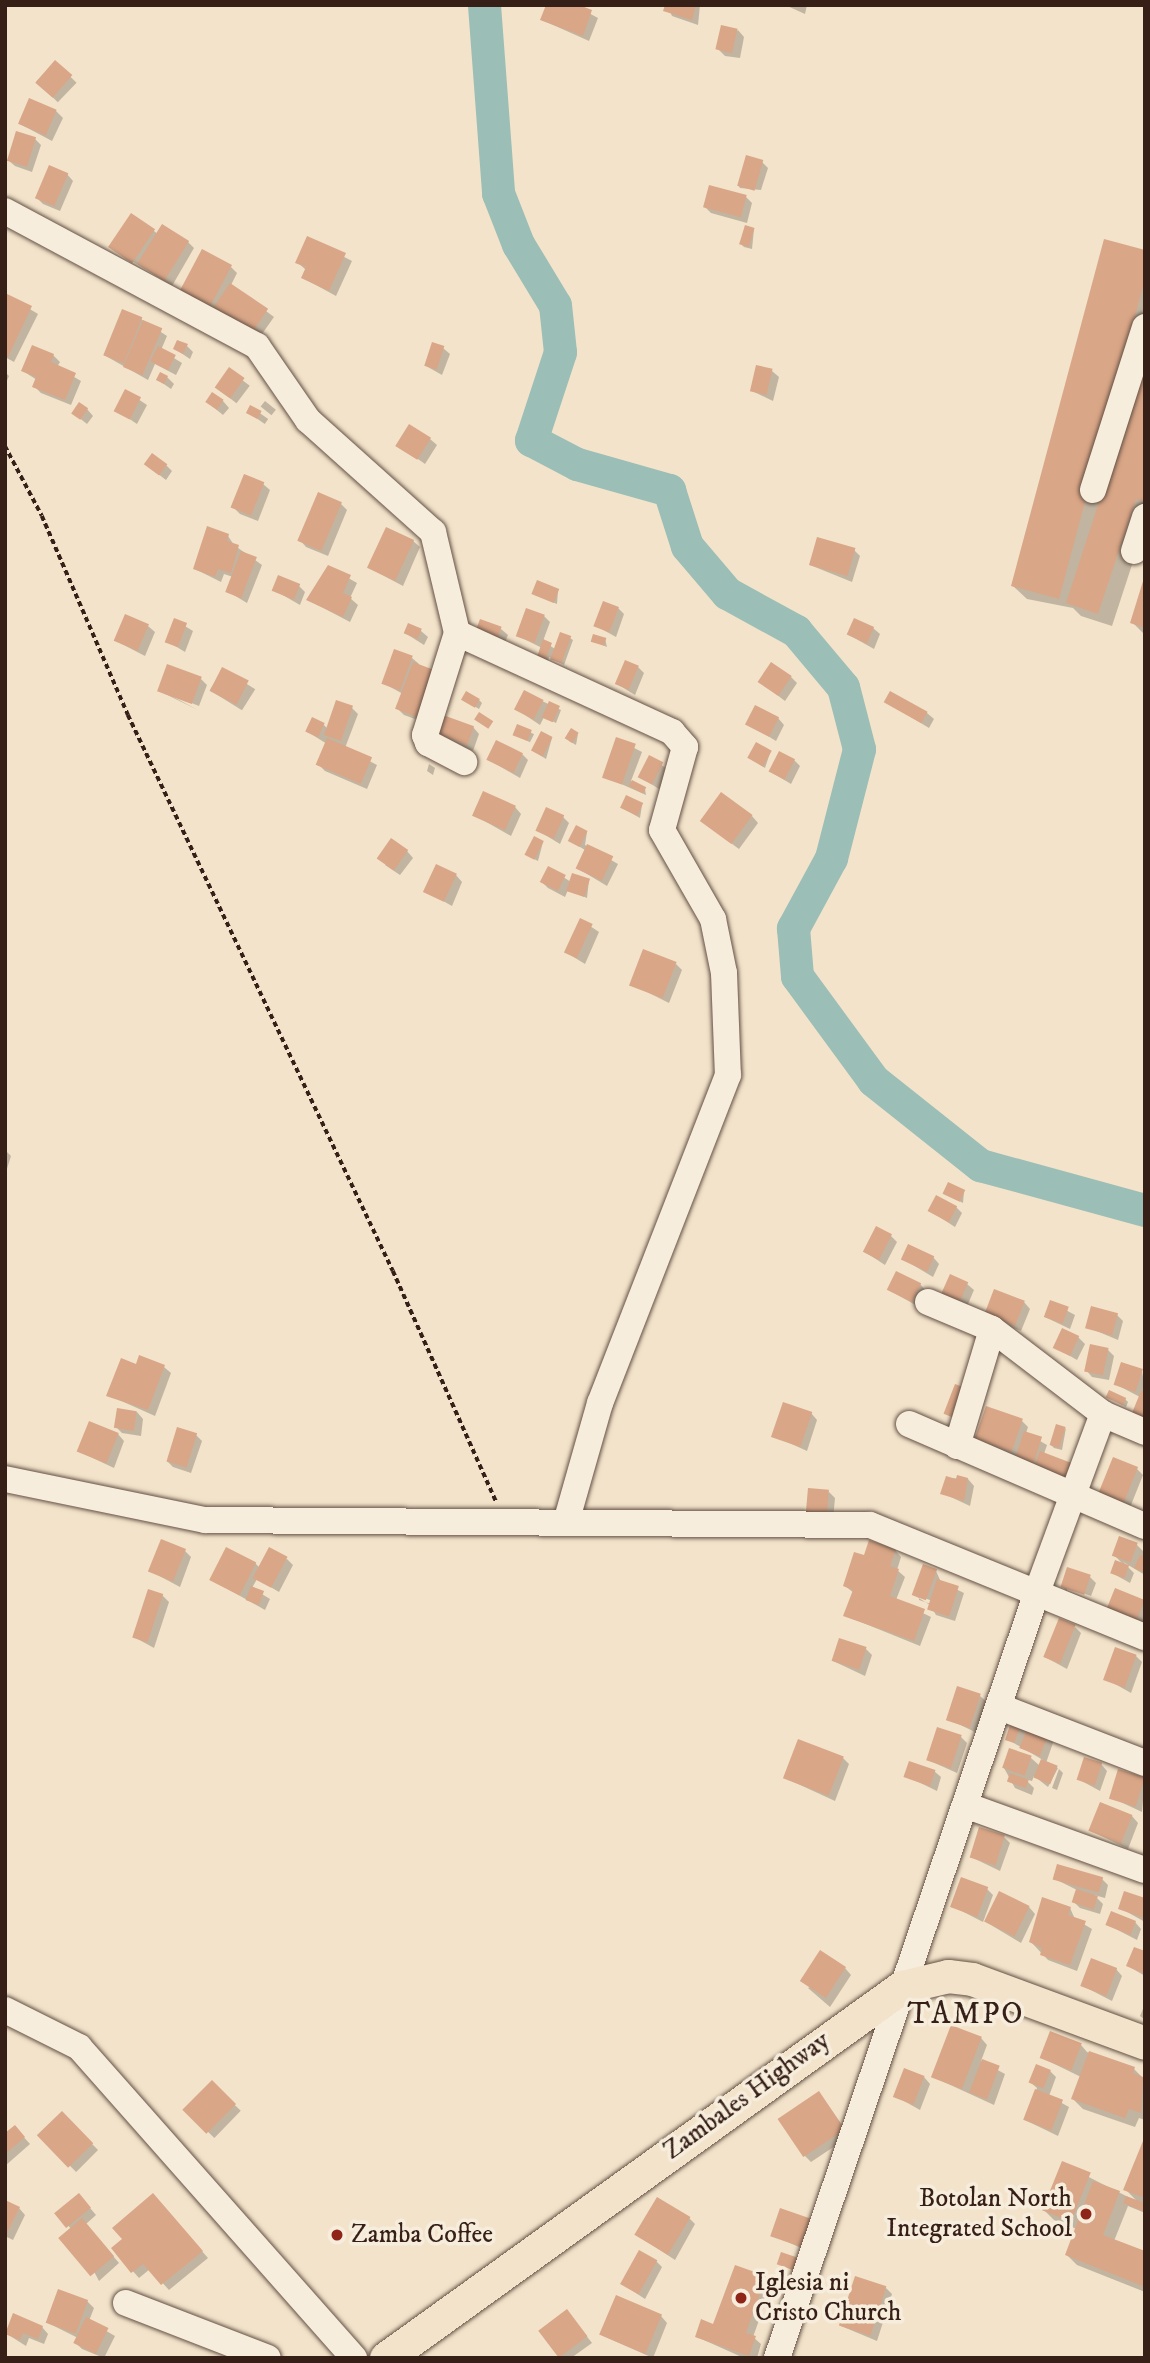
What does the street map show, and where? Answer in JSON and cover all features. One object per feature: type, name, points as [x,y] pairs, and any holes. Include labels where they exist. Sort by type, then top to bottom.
[{"type":"main road","name":"Zambales Highway","points":[[386,2358],[902,1987],[948,1976],[972,1979],[1145,2043]]},
{"type":"street","points":[[5,211],[257,346],[308,420],[433,532],[457,633],[425,735],[428,743],[464,762]]},
{"type":"street","points":[[1093,490],[1145,327]]},
{"type":"street","points":[[1134,551],[1145,517]]},
{"type":"street","points":[[457,633],[681,739],[684,756],[662,818],[662,830],[713,919],[724,973],[730,1056],[724,1090],[600,1403],[566,1522]]},
{"type":"street","points":[[928,1302],[992,1329],[1103,1414],[1145,1432]]},
{"type":"street","points":[[957,1446],[992,1329]]},
{"type":"street","points":[[777,2358],[1037,1592],[1103,1414]]},
{"type":"street","points":[[909,1424],[1145,1526]]},
{"type":"street","points":[[5,1479],[205,1520],[870,1525],[1145,1637]]},
{"type":"street","points":[[1000,1707],[1145,1763]]},
{"type":"street","points":[[965,1805],[1145,1870]]},
{"type":"street","points":[[5,2010],[79,2047],[354,2358]]},
{"type":"street","points":[[126,2303],[268,2358]]},
{"type":"path","points":[[5,446],[393,1271],[506,1522]]},
{"type":"building","points":[[546,5],[579,5],[592,10],[583,36],[540,20]]},
{"type":"building","points":[[665,5],[696,5],[692,20],[663,11]]},
{"type":"building","points":[[721,25],[738,29],[732,53],[715,49]]},
{"type":"building","points":[[55,60],[72,75],[53,98],[35,83]]},
{"type":"building","points":[[29,98],[57,110],[46,135],[18,124]]},
{"type":"building","points":[[16,131],[36,137],[27,167],[7,161]]},
{"type":"building","points":[[746,155],[763,160],[754,191],[737,186]]},
{"type":"building","points":[[49,165],[68,173],[54,206],[35,198]]},
{"type":"building","points":[[709,185],[747,195],[741,217],[703,207]]},
{"type":"building","points":[[131,213],[155,229],[132,263],[108,247]]},
{"type":"building","points":[[162,224],[189,241],[164,281],[137,264]]},
{"type":"building","points":[[745,225],[755,228],[749,247],[739,244]]},
{"type":"building","points":[[307,236],[346,253],[329,291],[301,278],[306,267],[295,263]]},
{"type":"building","points":[[1104,239],[1145,250],[1145,279],[1059,599],[1011,586]]},
{"type":"building","points":[[202,249],[232,265],[208,310],[178,294]]},
{"type":"building","points":[[230,283],[268,309],[250,335],[212,310]]},
{"type":"building","points":[[5,293],[32,306],[8,357],[5,356]]},
{"type":"building","points":[[122,309],[142,317],[124,364],[103,355]]},
{"type":"building","points":[[143,320],[162,328],[142,375],[123,367]]},
{"type":"building","points":[[177,340],[188,344],[183,354],[173,349]]},
{"type":"building","points":[[432,342],[444,346],[437,370],[424,366]]},
{"type":"building","points":[[32,345],[54,354],[51,362],[76,373],[65,400],[32,387],[36,377],[21,371]]},
{"type":"building","points":[[158,346],[176,355],[168,370],[150,361]]},
{"type":"building","points":[[1145,361],[1145,502],[1136,499],[1098,614],[1066,603]]},
{"type":"building","points":[[756,365],[773,369],[766,395],[750,391]]},
{"type":"building","points":[[229,367],[245,378],[230,398],[215,387]]},
{"type":"building","points":[[160,372],[168,376],[164,384],[156,380]]},
{"type":"building","points":[[125,389],[141,397],[130,419],[114,411]]},
{"type":"building","points":[[212,392],[224,400],[217,410],[205,402]]},
{"type":"building","points":[[79,402],[88,408],[80,420],[71,414]]},
{"type":"building","points":[[250,405],[262,411],[257,419],[246,413]]},
{"type":"building","points":[[409,424],[431,438],[417,460],[395,446]]},
{"type":"building","points":[[152,453],[167,464],[159,475],[144,464]]},
{"type":"building","points":[[244,474],[264,482],[251,516],[231,507]]},
{"type":"building","points":[[318,492],[342,502],[321,551],[297,541]]},
{"type":"building","points":[[207,526],[229,534],[227,541],[239,545],[231,573],[218,569],[215,577],[193,569]]},
{"type":"building","points":[[386,527],[414,540],[395,581],[367,568]]},
{"type":"building","points":[[817,537],[855,548],[847,576],[809,565]]},
{"type":"building","points":[[241,551],[257,557],[241,598],[225,592]]},
{"type":"building","points":[[328,565],[351,575],[343,593],[352,597],[343,617],[306,600]]},
{"type":"building","points":[[278,575],[300,584],[294,600],[272,591]]},
{"type":"building","points":[[1145,578],[1145,628],[1130,623]]},
{"type":"building","points":[[537,580],[559,589],[554,603],[531,594]]},
{"type":"building","points":[[603,601],[619,607],[609,632],[593,626]]},
{"type":"building","points":[[526,608],[545,615],[535,643],[516,636]]},
{"type":"building","points":[[125,614],[149,624],[138,651],[114,641]]},
{"type":"building","points":[[174,618],[187,623],[178,647],[165,642]]},
{"type":"building","points":[[854,618],[874,627],[867,643],[847,634]]},
{"type":"building","points":[[480,619],[502,627],[496,643],[474,635]]},
{"type":"building","points":[[408,623],[422,629],[418,639],[404,633]]},
{"type":"building","points":[[560,632],[571,636],[561,663],[550,659]]},
{"type":"building","points":[[593,634],[606,638],[604,646],[591,642]]},
{"type":"building","points":[[543,639],[552,643],[545,660],[537,657]]},
{"type":"building","points":[[394,649],[413,656],[400,691],[381,684]]},
{"type":"building","points":[[625,660],[639,666],[629,690],[615,684]]},
{"type":"building","points":[[413,662],[437,671],[419,718],[395,709]]},
{"type":"building","points":[[771,662],[792,676],[778,696],[758,682]]},
{"type":"building","points":[[167,664],[202,677],[192,704],[157,691]]},
{"type":"building","points":[[222,667],[249,681],[236,705],[210,691]]},
{"type":"building","points":[[524,690],[544,700],[534,720],[514,710]]},
{"type":"building","points":[[466,691],[480,699],[475,708],[461,700]]},
{"type":"building","points":[[890,691],[928,712],[921,723],[884,702]]},
{"type":"building","points":[[336,700],[353,706],[341,741],[324,735]]},
{"type":"building","points":[[549,701],[560,706],[553,722],[542,717]]},
{"type":"building","points":[[755,705],[779,717],[769,737],[745,725]]},
{"type":"building","points":[[479,712],[493,721],[488,729],[474,720]]},
{"type":"building","points":[[443,715],[474,726],[467,745],[436,734]]},
{"type":"building","points":[[312,717],[325,723],[318,737],[305,732]]},
{"type":"building","points":[[517,724],[532,730],[527,741],[513,735]]},
{"type":"building","points":[[571,728],[579,733],[572,743],[565,738]]},
{"type":"building","points":[[541,731],[553,737],[543,757],[531,751]]},
{"type":"building","points":[[616,737],[636,744],[622,784],[602,778]]},
{"type":"building","points":[[327,738],[372,757],[361,784],[316,765]]},
{"type":"building","points":[[496,740],[523,753],[513,773],[486,760]]},
{"type":"building","points":[[756,742],[772,751],[763,766],[747,758]]},
{"type":"building","points":[[779,751],[795,759],[785,780],[769,771]]},
{"type":"building","points":[[649,755],[663,762],[652,785],[638,777]]},
{"type":"building","points":[[632,780],[646,787],[643,794],[629,786]]},
{"type":"building","points":[[483,791],[516,806],[505,830],[472,816]]},
{"type":"building","points":[[721,792],[753,815],[731,844],[700,821]]},
{"type":"building","points":[[626,795],[643,803],[637,816],[620,808]]},
{"type":"building","points":[[546,807],[564,815],[554,839],[535,831]]},
{"type":"building","points":[[576,825],[588,831],[579,847],[568,841]]},
{"type":"building","points":[[534,836],[544,841],[534,860],[524,855]]},
{"type":"building","points":[[391,838],[408,850],[394,871],[377,858]]},
{"type":"building","points":[[587,844],[613,856],[602,881],[576,868]]},
{"type":"building","points":[[436,864],[457,874],[444,902],[423,892]]},
{"type":"building","points":[[548,866],[566,875],[558,891],[540,882]]},
{"type":"building","points":[[572,873],[590,879],[584,897],[566,891]]},
{"type":"building","points":[[580,918],[593,924],[577,958],[564,952]]},
{"type":"building","points":[[643,949],[677,962],[663,998],[629,985]]},
{"type":"building","points":[[948,1182],[965,1190],[960,1202],[943,1194]]},
{"type":"building","points":[[936,1195],[957,1206],[949,1222],[928,1211]]},
{"type":"building","points":[[876,1226],[892,1234],[879,1260],[863,1252]]},
{"type":"building","points":[[908,1244],[934,1256],[927,1272],[901,1259]]},
{"type":"building","points":[[896,1271],[921,1283],[912,1302],[887,1290]]},
{"type":"building","points":[[950,1274],[968,1282],[958,1306],[939,1298]]},
{"type":"building","points":[[994,1289],[1025,1301],[1015,1326],[984,1314]]},
{"type":"building","points":[[1050,1300],[1069,1307],[1063,1324],[1044,1317]]},
{"type":"building","points":[[1091,1306],[1118,1313],[1112,1335],[1085,1328]]},
{"type":"building","points":[[1062,1328],[1079,1336],[1070,1356],[1053,1348]]},
{"type":"building","points":[[1090,1344],[1109,1348],[1103,1375],[1084,1371]]},
{"type":"building","points":[[139,1355],[165,1365],[148,1410],[106,1396],[121,1358],[136,1364]]},
{"type":"building","points":[[1121,1362],[1143,1369],[1135,1392],[1114,1385]]},
{"type":"building","points":[[955,1384],[971,1390],[959,1420],[944,1414]]},
{"type":"building","points":[[1109,1390],[1126,1398],[1123,1405],[1106,1397]]},
{"type":"building","points":[[1141,1391],[1145,1392],[1145,1418],[1132,1413]]},
{"type":"building","points":[[783,1402],[812,1412],[800,1447],[771,1437]]},
{"type":"building","points":[[986,1406],[1023,1419],[1011,1452],[975,1439]]},
{"type":"building","points":[[117,1408],[137,1411],[134,1431],[114,1428]]},
{"type":"building","points":[[89,1421],[119,1433],[106,1464],[77,1452]]},
{"type":"building","points":[[1056,1424],[1066,1427],[1059,1448],[1050,1445]]},
{"type":"building","points":[[177,1427],[197,1433],[187,1468],[166,1461]]},
{"type":"building","points":[[1024,1431],[1042,1437],[1032,1469],[1013,1463]]},
{"type":"building","points":[[1040,1451],[1077,1465],[1068,1489],[1031,1474]]},
{"type":"building","points":[[1113,1457],[1138,1467],[1123,1505],[1098,1495]]},
{"type":"building","points":[[957,1475],[968,1478],[964,1501],[940,1494],[946,1476],[956,1479]]},
{"type":"building","points":[[808,1488],[829,1490],[827,1514],[806,1512]]},
{"type":"building","points":[[1119,1536],[1138,1543],[1131,1563],[1112,1556]]},
{"type":"building","points":[[161,1539],[186,1549],[173,1582],[148,1571]]},
{"type":"building","points":[[869,1540],[896,1549],[890,1566],[899,1569],[890,1596],[925,1609],[914,1641],[843,1616],[853,1590],[843,1586],[854,1552],[864,1555]]},
{"type":"building","points":[[226,1547],[256,1562],[239,1595],[209,1580]]},
{"type":"building","points":[[269,1547],[288,1557],[271,1588],[253,1578]]},
{"type":"building","points":[[1140,1555],[1145,1557],[1145,1573],[1134,1568]]},
{"type":"building","points":[[1115,1560],[1129,1565],[1124,1578],[1110,1573]]},
{"type":"building","points":[[923,1564],[937,1569],[926,1600],[912,1595]]},
{"type":"building","points":[[1067,1567],[1091,1575],[1084,1595],[1061,1587]]},
{"type":"building","points":[[937,1579],[959,1586],[949,1617],[927,1609]]},
{"type":"building","points":[[251,1586],[264,1591],[259,1605],[246,1600]]},
{"type":"building","points":[[1115,1588],[1145,1600],[1137,1619],[1107,1607]]},
{"type":"building","points":[[148,1589],[163,1594],[147,1642],[132,1638]]},
{"type":"building","points":[[1059,1618],[1076,1625],[1060,1664],[1043,1657]]},
{"type":"building","points":[[839,1638],[867,1647],[859,1670],[832,1661]]},
{"type":"building","points":[[1115,1647],[1137,1655],[1125,1688],[1103,1680]]},
{"type":"building","points":[[957,1686],[981,1694],[970,1728],[946,1720]]},
{"type":"building","points":[[1012,1719],[1022,1723],[1014,1743],[1005,1740]]},
{"type":"building","points":[[1029,1724],[1049,1732],[1040,1756],[1019,1748]]},
{"type":"building","points":[[937,1727],[962,1735],[951,1768],[926,1760]]},
{"type":"building","points":[[798,1739],[844,1757],[829,1796],[783,1778]]},
{"type":"building","points":[[1009,1748],[1032,1756],[1025,1776],[1002,1768]]},
{"type":"building","points":[[1084,1757],[1102,1763],[1095,1786],[1077,1780]]},
{"type":"building","points":[[1041,1759],[1058,1766],[1050,1784],[1034,1778]]},
{"type":"building","points":[[909,1761],[935,1770],[930,1786],[903,1777]]},
{"type":"building","points":[[1118,1769],[1145,1777],[1136,1807],[1109,1799]]},
{"type":"building","points":[[1010,1773],[1029,1780],[1026,1788],[1007,1781]]},
{"type":"building","points":[[1100,1802],[1132,1815],[1121,1844],[1088,1831]]},
{"type":"building","points":[[979,1827],[1005,1835],[995,1865],[970,1858]]},
{"type":"building","points":[[1057,1864],[1103,1877],[1099,1893],[1053,1879]]},
{"type":"building","points":[[961,1877],[988,1887],[977,1917],[950,1907]]},
{"type":"building","points":[[1076,1889],[1098,1896],[1094,1909],[1072,1902]]},
{"type":"building","points":[[999,1891],[1030,1906],[1015,1936],[984,1922]]},
{"type":"building","points":[[1124,1891],[1145,1898],[1144,1918],[1118,1909]]},
{"type":"building","points":[[1042,1897],[1071,1907],[1068,1915],[1086,1921],[1070,1965],[1040,1955],[1042,1948],[1029,1942]]},
{"type":"building","points":[[1111,1911],[1136,1921],[1130,1935],[1105,1925]]},
{"type":"building","points":[[1134,1947],[1145,1951],[1145,1974],[1126,1966]]},
{"type":"building","points":[[820,1950],[846,1967],[826,1998],[800,1981]]},
{"type":"building","points":[[1091,1958],[1117,1968],[1106,1996],[1080,1986]]},
{"type":"building","points":[[951,2025],[982,2037],[962,2089],[931,2077]]},
{"type":"building","points":[[1050,2031],[1082,2043],[1071,2070],[1040,2058]]},
{"type":"building","points":[[1089,2051],[1135,2067],[1133,2073],[1143,2077],[1141,2113],[1129,2109],[1125,2118],[1071,2099]]},
{"type":"building","points":[[982,2059],[1000,2066],[987,2099],[969,2093]]},
{"type":"building","points":[[1036,2064],[1051,2070],[1043,2089],[1029,2083]]},
{"type":"building","points":[[904,2068],[925,2076],[913,2105],[893,2097]]},
{"type":"building","points":[[212,2080],[236,2104],[206,2134],[182,2110]]},
{"type":"building","points":[[1035,2089],[1063,2100],[1051,2131],[1023,2120]]},
{"type":"building","points":[[819,2091],[845,2129],[803,2157],[778,2119]]},
{"type":"building","points":[[62,2111],[93,2143],[68,2168],[37,2135]]},
{"type":"building","points":[[15,2125],[25,2137],[5,2154],[5,2133]]},
{"type":"building","points":[[1145,2136],[1145,2198],[1123,2190]]},
{"type":"building","points":[[1062,2161],[1091,2173],[1071,2222],[1042,2210]]},
{"type":"building","points":[[1093,2181],[1120,2191],[1103,2235],[1145,2251],[1145,2287],[1065,2255]]},
{"type":"building","points":[[79,2193],[91,2208],[66,2228],[54,2213]]},
{"type":"building","points":[[153,2193],[203,2251],[161,2285],[143,2264],[131,2273],[111,2248],[122,2239],[112,2228]]},
{"type":"building","points":[[1126,2196],[1145,2203],[1145,2212],[1123,2203]]},
{"type":"building","points":[[657,2197],[690,2217],[668,2255],[634,2235]]},
{"type":"building","points":[[5,2200],[20,2207],[5,2237]]},
{"type":"building","points":[[780,2208],[820,2222],[810,2250],[770,2236]]},
{"type":"building","points":[[82,2218],[114,2256],[90,2276],[58,2238]]},
{"type":"building","points":[[639,2250],[657,2260],[638,2294],[620,2284]]},
{"type":"building","points":[[781,2252],[801,2259],[797,2271],[777,2264]]},
{"type":"building","name":"Iglesia ni Cristo Church","points":[[735,2265],[766,2276],[746,2333],[756,2336],[749,2356],[695,2337],[701,2319],[713,2324]]},
{"type":"building","points":[[855,2276],[886,2286],[870,2336],[839,2325]]},
{"type":"building","points":[[58,2289],[88,2300],[76,2334],[46,2323]]},
{"type":"building","points":[[616,2295],[662,2315],[645,2354],[599,2335]]},
{"type":"building","points":[[567,2309],[587,2336],[559,2358],[538,2331]]},
{"type":"building","points":[[13,2313],[43,2326],[38,2339],[23,2333],[20,2340],[5,2334]]},
{"type":"building","points":[[86,2317],[108,2328],[96,2354],[73,2343]]},
{"type":"waterway","points":[[484,5],[498,193],[518,244],[555,305],[560,352],[531,440],[577,464],[669,490],[687,546],[727,593],[796,631],[843,687],[859,749],[831,858],[793,928],[797,976],[873,1080],[980,1165],[1145,1210]]},
{"type":"place","name":"Botolan North Integrated School","points":[[1086,2214]]},
{"type":"place","name":"Zamba Coffee","points":[[337,2235]]},
{"type":"place","name":"Iglesia ni Cristo Church","points":[[741,2298]]},
{"type":"district","name":"TAMPO","points":[[966,2015]]}]
